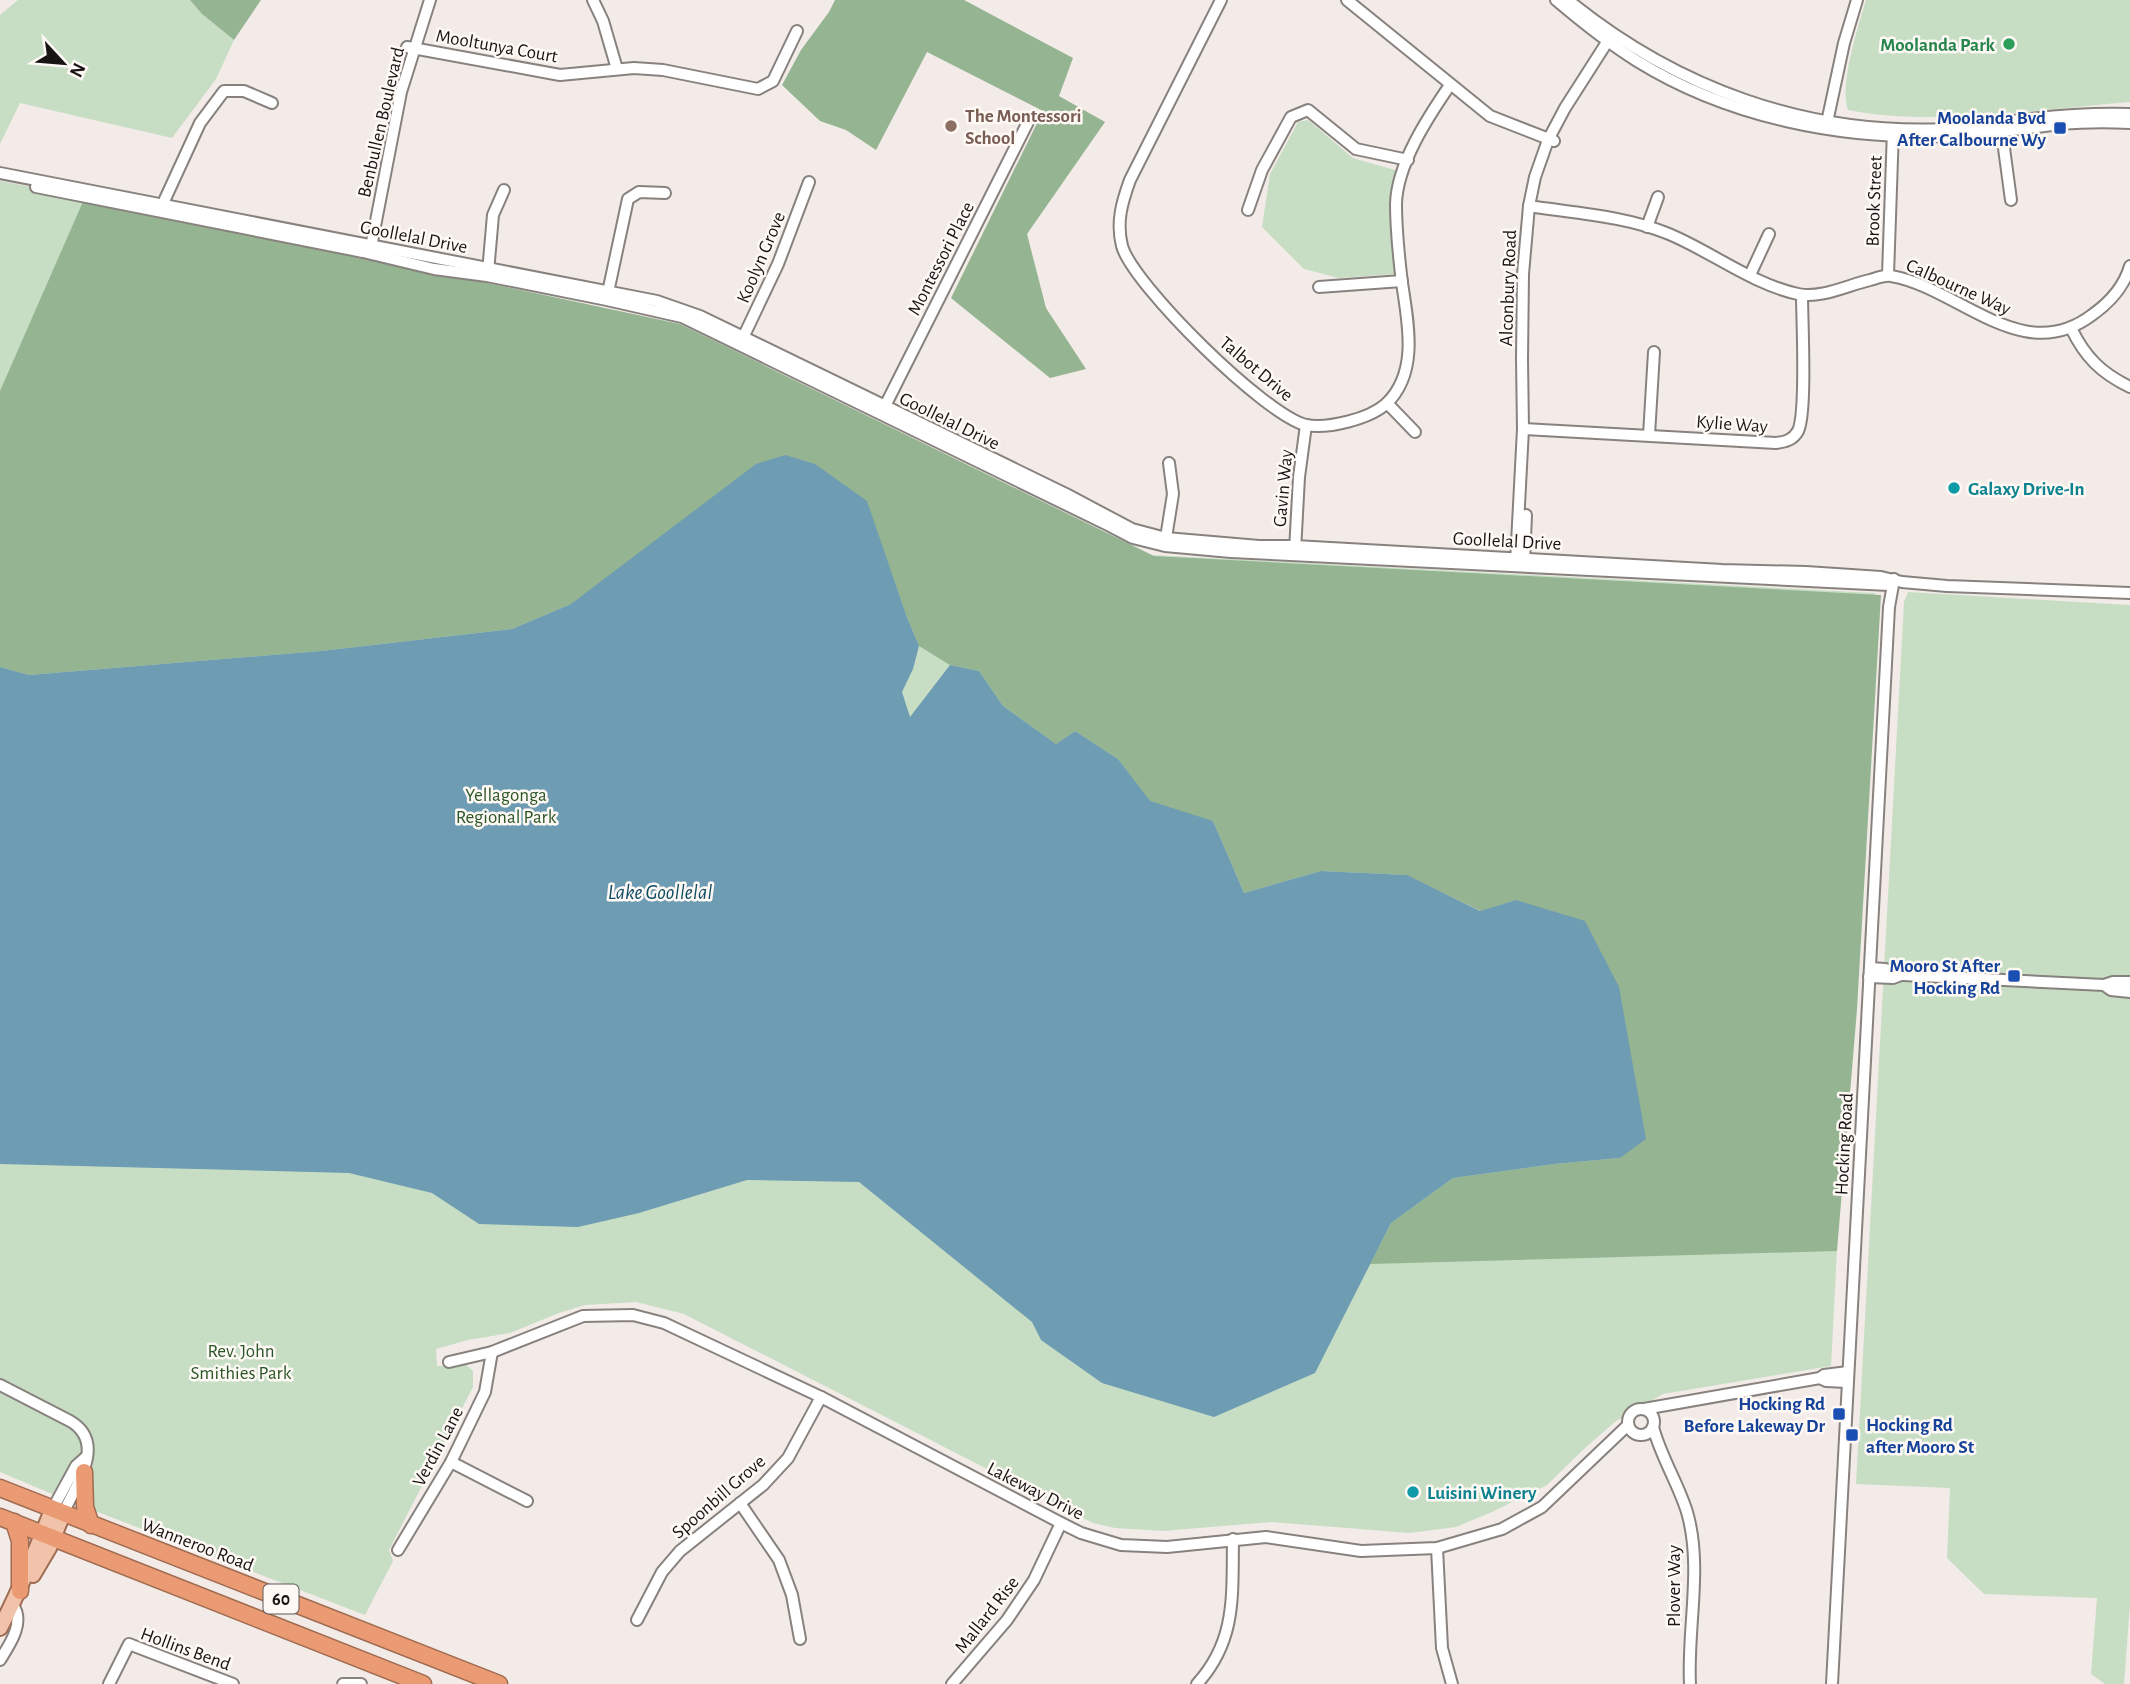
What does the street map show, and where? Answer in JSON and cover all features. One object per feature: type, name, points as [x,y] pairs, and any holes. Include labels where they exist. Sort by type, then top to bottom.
[{"type":"highway","points":[[85,1465],[85,1507],[91,1525]]},
{"type":"highway","name":"Wanneroo Road","points":[[0,1488],[499,1684]]},
{"type":"highway","points":[[7,1519],[20,1541],[16,1598]]},
{"type":"highway","name":"60","points":[[7,1519],[423,1684]]},
{"type":"main road","points":[[0,1628],[16,1598],[28,1584],[57,1512]]},
{"type":"street","name":"Benbullen Boulevard","points":[[367,249],[410,47],[424,0]]},
{"type":"street","name":"Benbullen Boulevard","points":[[410,47],[429,0]]},
{"type":"street","points":[[593,0],[603,22],[617,69]]},
{"type":"street","name":"Talbot Drive","points":[[1221,0],[1130,180],[1120,208],[1122,247],[1129,262],[1176,321],[1279,412],[1306,425]]},
{"type":"street","points":[[1347,0],[1490,116],[1551,141]]},
{"type":"street","points":[[1556,0],[1613,40]]},
{"type":"street","points":[[1568,0],[1639,62],[1703,94],[1765,116],[1826,125],[1952,136],[2067,115],[2130,114]]},
{"type":"street","points":[[1826,125],[1844,43],[1857,0]]},
{"type":"street","name":"Mooltunya Court","points":[[410,47],[560,75],[617,69],[663,70],[758,89],[773,81],[797,31]]},
{"type":"street","name":"Alconbury Road","points":[[1520,561],[1527,430],[1523,274],[1535,177],[1551,141],[1613,40]]},
{"type":"street","points":[[1306,425],[1335,424],[1371,414],[1387,403],[1405,370],[1409,355],[1408,319],[1396,202],[1413,146],[1450,85]]},
{"type":"street","points":[[161,208],[200,124],[224,91],[244,91],[272,103]]},
{"type":"street","points":[[1248,210],[1262,170],[1292,117],[1300,111],[1308,110],[1317,116],[1356,149],[1408,160]]},
{"type":"street","name":"Montessori Place","points":[[883,411],[1030,118]]},
{"type":"street","points":[[2001,127],[2079,122],[2130,123]]},
{"type":"street","points":[[2001,127],[2011,200]]},
{"type":"street","name":"Brook Street","points":[[1888,275],[1893,132]]},
{"type":"street","name":"Goollelal Drive","points":[[0,173],[161,208],[681,309],[883,411],[1066,494],[1132,529],[1166,542],[1947,586],[2130,593]]},
{"type":"street","name":"Goollelal Drive","points":[[0,180],[161,208]]},
{"type":"street","name":"Koolyn Grove","points":[[742,341],[778,264],[810,182]]},
{"type":"street","points":[[488,272],[493,215],[504,190]]},
{"type":"street","points":[[608,295],[628,200],[639,192],[665,193]]},
{"type":"street","points":[[1647,227],[1658,197]]},
{"type":"street","name":"Calbourne Way","points":[[1532,206],[1647,227],[1669,234],[1776,287],[1802,295],[1824,293],[1888,275],[1917,284],[2006,327],[2034,332],[2071,328],[2106,305],[2121,286],[2130,266]]},
{"type":"street","points":[[1750,275],[1769,234]]},
{"type":"street","points":[[1319,287],[1402,281]]},
{"type":"street","name":"Kylie Way","points":[[1527,430],[1776,443],[1791,439],[1800,427],[1802,295]]},
{"type":"street","points":[[2071,328],[2091,362],[2103,373],[2130,387]]},
{"type":"street","points":[[1649,435],[1654,352]]},
{"type":"street","points":[[1387,403],[1415,432]]},
{"type":"street","name":"Gavin Way","points":[[1295,550],[1299,477],[1306,425]]},
{"type":"street","points":[[1166,542],[1173,494],[1169,463]]},
{"type":"street","name":"Hocking Road","points":[[1832,1684],[1892,581]]},
{"type":"street","points":[[1870,973],[1893,978],[1903,975],[2104,985],[2130,982]]},
{"type":"street","points":[[2104,985],[2110,990],[2130,992]]},
{"type":"street","name":"Lakeway Drive","points":[[449,1362],[492,1352],[583,1316],[633,1315],[674,1327],[821,1397],[1061,1523],[1121,1545],[1167,1547],[1266,1537],[1361,1551],[1437,1548],[1502,1529],[1542,1507],[1615,1438],[1635,1431]]},
{"type":"street","name":"Verdin Lane","points":[[398,1550],[451,1462],[485,1392],[492,1352]]},
{"type":"street","points":[[1677,1404],[1654,1424],[1649,1433],[1635,1431],[1631,1413],[1644,1409],[1820,1378],[1824,1375],[1848,1377]]},
{"type":"street","points":[[0,1385],[80,1427],[88,1441],[85,1465],[57,1512]]},
{"type":"street","name":"Spoonbill Grove","points":[[637,1620],[663,1572],[680,1551],[763,1485],[788,1458],[821,1397]]},
{"type":"street","points":[[1644,1409],[1651,1413],[1654,1424]]},
{"type":"street","name":"Plover Way","points":[[1654,1424],[1660,1452],[1687,1513],[1693,1556],[1690,1684]]},
{"type":"street","name":"Plover Way","points":[[1635,1431],[1660,1452]]},
{"type":"street","points":[[451,1462],[527,1501]]},
{"type":"street","points":[[740,1503],[779,1560],[792,1595],[800,1639]]},
{"type":"street","name":"Mallard Rise","points":[[952,1684],[1007,1620],[1034,1580],[1061,1523]]},
{"type":"street","points":[[1197,1684],[1206,1674],[1224,1641],[1232,1615],[1233,1539]]},
{"type":"street","points":[[1437,1548],[1442,1648],[1452,1684]]},
{"type":"street","points":[[0,1660],[18,1625],[16,1598]]},
{"type":"street","name":"Hollins Bend","points":[[109,1684],[129,1644],[233,1684]]},
{"type":"street","points":[[343,1684],[361,1684]]},
{"type":"green space","points":[[18,0],[190,0],[202,14],[234,40],[216,79],[172,138],[20,103],[0,144],[0,15]]},
{"type":"green space","points":[[190,0],[261,0],[234,40],[202,14]]},
{"type":"green space","points":[[835,0],[964,0],[1073,58],[1059,96],[1105,122],[1027,234],[1046,308],[1086,369],[1050,378],[951,298],[1043,111],[927,52],[876,150],[846,130],[820,121],[782,85],[801,50]]},
{"type":"green space","name":"Moolanda Park","points":[[1866,0],[2130,0],[2130,102],[1952,117],[1881,115],[1848,110],[1848,71]]},
{"type":"green space","points":[[1308,120],[1353,158],[1395,170],[1396,274],[1339,278],[1304,269],[1262,227],[1270,174],[1298,122]]},
{"type":"green space","name":"Yellagonga Regional Park","points":[[0,181],[85,197],[1151,555],[1875,593],[1835,1251],[1831,1366],[1663,1394],[1616,1421],[1547,1485],[1456,1527],[1410,1533],[1271,1522],[1163,1531],[1115,1528],[1093,1523],[684,1314],[636,1302],[585,1305],[510,1333],[436,1349],[437,1366],[465,1364],[473,1371],[473,1387],[389,1550],[393,1561],[365,1615],[0,1472]]},
{"type":"green space","points":[[85,197],[680,324],[1154,556],[1881,595],[1857,1009],[1837,1251],[1370,1264],[1391,1223],[1453,1178],[1620,1158],[1516,900],[1481,911],[1406,875],[1321,871],[1244,893],[1213,821],[1154,809],[1118,759],[1075,731],[1056,744],[1003,706],[979,671],[950,665],[919,646],[906,615],[571,604],[512,629],[321,651],[29,675],[0,667],[0,391]]},
{"type":"green space","points":[[1908,592],[2130,605],[2130,1604],[2124,1684],[2105,1684],[2091,1674],[2097,1598],[1984,1594],[1947,1558],[1950,1488],[1856,1484],[1904,602]]},
{"type":"water","name":"Lake Goollelal","points":[[785,455],[815,464],[867,501],[919,646],[913,669],[902,692],[910,717],[950,665],[979,671],[1003,706],[1056,744],[1075,731],[1118,759],[1150,801],[1213,821],[1244,893],[1321,871],[1407,875],[1480,911],[1516,900],[1585,921],[1619,987],[1646,1139],[1620,1158],[1453,1178],[1391,1223],[1315,1373],[1214,1417],[1102,1383],[1041,1340],[1032,1322],[859,1182],[747,1180],[639,1213],[578,1227],[479,1224],[432,1193],[349,1173],[0,1164],[0,667],[29,675],[321,651],[512,629],[571,604],[756,464]]},
{"type":"place","name":"Moolanda Park","points":[[2009,44]]},
{"type":"place","name":"The Montessori School","points":[[951,126]]},
{"type":"place","name":"Moolanda Bvd After Calbourne Wy","points":[[2060,128]]},
{"type":"place","name":"Galaxy Drive-In","points":[[1954,488]]},
{"type":"place","name":"Mooro St After Hocking Rd","points":[[2014,976]]},
{"type":"place","name":"Hocking Rd Before Lakeway Dr","points":[[1839,1414]]},
{"type":"place","name":"Hocking Rd after Mooro St","points":[[1852,1435]]},
{"type":"place","name":"Luisini Winery","points":[[1413,1492]]},
{"type":"park label","name":"Rev. John Smithies Park","points":[[241,1361]]}]
